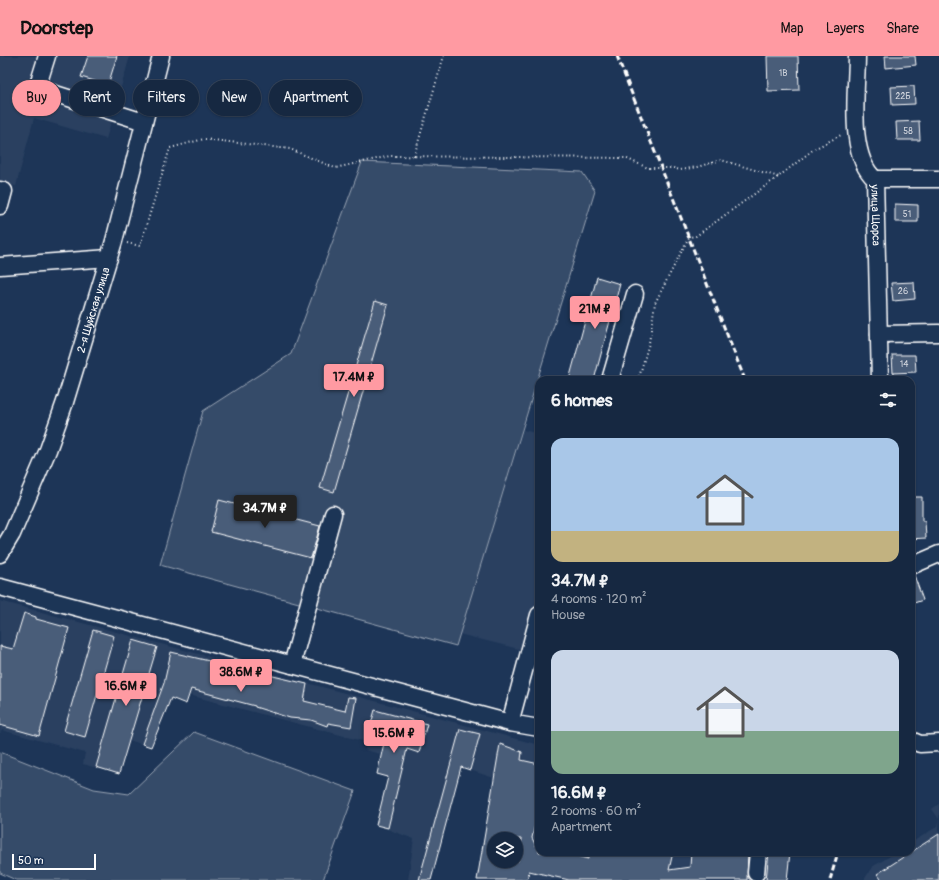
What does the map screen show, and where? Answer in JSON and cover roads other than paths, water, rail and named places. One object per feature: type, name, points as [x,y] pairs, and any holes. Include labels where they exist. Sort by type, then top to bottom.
[{"type":"street","points":[[47,56],[37,88],[144,122]]},
{"type":"street","name":"2-я Шуйская улица","points":[[0,554],[12,534],[48,450],[65,402],[114,241],[161,56]]},
{"type":"street","name":"улица Щорса","points":[[857,56],[856,127],[858,148],[867,172],[875,179],[880,376]]},
{"type":"street","points":[[875,179],[939,178]]},
{"type":"street","points":[[0,190],[4,191],[0,206]]},
{"type":"street","points":[[0,266],[109,258]]},
{"type":"street","points":[[611,376],[635,294]]},
{"type":"street","points":[[880,334],[939,333]]},
{"type":"street","points":[[292,665],[333,514]]},
{"type":"street","points":[[915,564],[939,554]]},
{"type":"street","points":[[2,586],[510,723],[535,727]]},
{"type":"street","points":[[510,723],[534,659]]},
{"type":"street","points":[[915,742],[920,744],[939,743]]},
{"type":"street","points":[[756,873],[758,856]]},
{"type":"railway","points":[[617,56],[743,376]]},
{"type":"railway","points":[[830,880],[837,856]]}]
